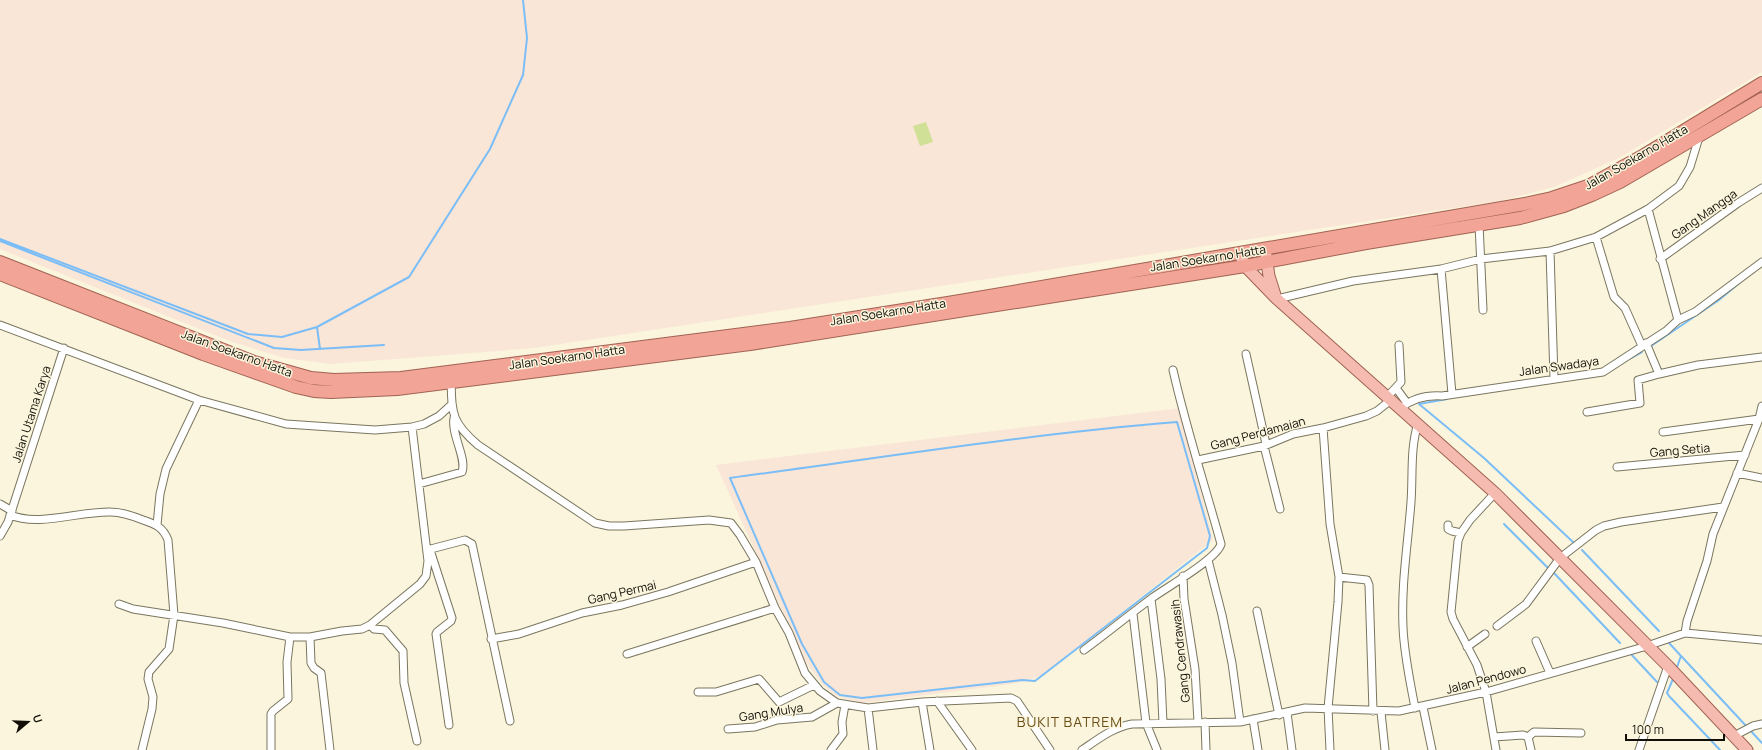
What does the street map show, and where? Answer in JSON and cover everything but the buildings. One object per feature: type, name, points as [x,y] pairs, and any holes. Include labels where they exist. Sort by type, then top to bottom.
[{"type":"highway","name":"Jalan Soekarno Hatta","points":[[0,274],[256,374],[314,391],[376,391],[450,376],[790,328],[1264,249],[1552,198],[1588,186],[1762,83]]},
{"type":"highway","name":"Jalan Soekarno Hatta","points":[[0,262],[254,362],[293,374],[334,380],[450,376],[750,344],[1245,266],[1520,218],[1564,206],[1620,182],[1762,100]]},
{"type":"main road","points":[[1264,249],[1276,298]]},
{"type":"main road","points":[[1240,253],[1245,266],[1276,298],[1390,398],[1404,405],[1418,423],[1495,493],[1607,603],[1747,750]]},
{"type":"street","points":[[1276,298],[1353,281],[1441,268],[1481,259],[1550,250],[1596,237],[1648,210],[1679,186],[1690,167],[1700,136],[1696,123]]},
{"type":"street","name":"Gang Mangga","points":[[1660,259],[1738,203],[1762,188]]},
{"type":"street","points":[[1648,210],[1660,259],[1678,320]]},
{"type":"street","points":[[1479,224],[1483,310]]},
{"type":"street","points":[[1596,237],[1614,297],[1625,308],[1659,374]]},
{"type":"street","points":[[1550,250],[1554,378]]},
{"type":"street","name":"Jalan Swadaya","points":[[1404,405],[1430,395],[1452,394],[1603,372],[1666,331],[1678,320],[1695,312],[1762,262]]},
{"type":"street","points":[[1441,268],[1452,394]]},
{"type":"street","points":[[0,325],[199,400],[286,424],[375,430],[412,427],[424,424],[440,416],[451,405]]},
{"type":"street","points":[[1399,345],[1402,377],[1396,388],[1404,405]]},
{"type":"street","name":"Jalan Utama Karya","points":[[0,536],[11,513],[64,348]]},
{"type":"street","points":[[1246,354],[1280,509]]},
{"type":"street","points":[[1587,412],[1640,402],[1638,380],[1698,365],[1762,357]]},
{"type":"street","points":[[1084,650],[1151,599],[1208,560],[1220,548],[1221,544],[1198,460],[1182,411],[1173,370]]},
{"type":"street","points":[[450,376],[451,405],[454,418],[463,432],[478,445],[595,523],[609,526],[624,526],[684,520],[709,520],[726,522],[735,527],[756,562],[775,608],[789,633],[805,673],[814,685],[841,704],[868,708],[922,702],[1012,698],[1017,701],[1048,747],[1041,750]]},
{"type":"street","name":"Gang Perdamaian","points":[[1198,460],[1265,445],[1293,434],[1323,428],[1377,411],[1390,398],[1396,388]]},
{"type":"street","points":[[157,525],[160,494],[166,469],[199,400]]},
{"type":"street","points":[[1762,406],[1759,419],[1745,455],[1712,534],[1707,560],[1687,620],[1685,633],[1762,640]]},
{"type":"street","points":[[420,484],[462,472],[462,465],[453,424],[454,418]]},
{"type":"street","points":[[1663,432],[1759,419]]},
{"type":"street","points":[[1418,423],[1412,451],[1411,502],[1404,561],[1403,628],[1407,664],[1432,750]]},
{"type":"street","points":[[119,604],[133,609],[174,615],[290,637],[310,638],[342,631],[362,629],[370,625],[423,580],[428,568],[428,550],[412,427]]},
{"type":"street","points":[[1323,428],[1330,524],[1339,577],[1328,708],[1330,750]]},
{"type":"street","name":"Gang Setia","points":[[1618,467],[1745,455]]},
{"type":"street","points":[[1737,473],[1762,478]]},
{"type":"street","points":[[1495,493],[1461,533],[1458,541],[1451,612],[1466,647],[1477,665],[1486,692],[1496,750]]},
{"type":"street","points":[[0,504],[11,513],[26,520],[111,512],[128,514],[157,525],[165,533],[168,540],[174,615],[169,649],[149,672],[148,679],[153,697],[152,709],[142,750]]},
{"type":"street","points":[[1497,626],[1526,604],[1560,558],[1596,530],[1604,526],[1723,507]]},
{"type":"street","points":[[1448,525],[1448,529],[1461,533]]},
{"type":"street","points":[[428,550],[465,540],[470,542],[510,721]]},
{"type":"street","points":[[428,550],[452,618],[451,621],[436,634],[449,725]]},
{"type":"street","points":[[1208,560],[1230,656],[1240,722]]},
{"type":"street","name":"Gang Permai","points":[[491,639],[519,634],[582,613],[622,605],[668,592],[756,562]]},
{"type":"street","name":"Gang Cendrawasih","points":[[1183,576],[1184,599],[1206,750]]},
{"type":"street","points":[[1339,577],[1362,578],[1367,580],[1369,585],[1373,711]]},
{"type":"street","points":[[1151,599],[1161,679],[1163,723]]},
{"type":"street","points":[[627,654],[775,608]]},
{"type":"street","points":[[1257,611],[1279,715]]},
{"type":"street","points":[[1133,614],[1146,723],[1157,750]]},
{"type":"street","points":[[370,625],[374,629],[385,630],[403,651],[404,683],[417,741]]},
{"type":"street","name":"Jalan Pendowo","points":[[1082,750],[1123,726],[1146,723],[1240,722],[1279,715],[1305,708],[1328,708],[1381,712],[1419,707],[1486,692],[1647,646],[1685,633]]},
{"type":"street","points":[[1466,647],[1485,634]]},
{"type":"street","points":[[271,750],[271,714],[286,702],[289,695],[287,662],[290,637]]},
{"type":"street","points":[[310,638],[311,663],[314,668],[321,673],[330,750]]},
{"type":"street","points":[[1536,641],[1550,673]]},
{"type":"street","points":[[1639,750],[1668,666]]},
{"type":"street","points":[[698,692],[716,692],[759,680],[779,702],[814,685]]},
{"type":"street","points":[[937,701],[972,750]]},
{"type":"street","points":[[922,702],[930,750]]},
{"type":"street","points":[[831,750],[843,734],[841,704]]},
{"type":"street","name":"Gang Mulya","points":[[728,729],[755,727],[777,720],[812,717],[841,704]]},
{"type":"street","points":[[868,708],[873,750]]},
{"type":"street","points":[[1381,712],[1385,750]]},
{"type":"street","points":[[1288,713],[1292,750]]},
{"type":"street","points":[[1253,719],[1258,750]]},
{"type":"street","points":[[1734,736],[1762,724]]},
{"type":"street","points":[[1528,737],[1534,732],[1581,733]]},
{"type":"street","points":[[1494,737],[1523,735],[1528,737]]},
{"type":"street","points":[[1528,737],[1531,750]]},
{"type":"shaded area","points":[[0,0],[1762,0],[1762,72],[1619,158],[1554,187],[1500,201],[534,348],[331,364],[285,358],[232,342],[0,249]]},
{"type":"shaded area","points":[[1180,408],[1213,540],[1041,676],[1012,684],[863,703],[836,696],[822,684],[806,663],[716,465]]},
{"type":"green space","points":[[926,122],[933,142],[920,146],[913,126]]},
{"type":"waterway","points":[[0,239],[248,334],[282,337],[317,327],[409,277],[490,149],[523,75],[527,38],[523,0]]},
{"type":"waterway","points":[[0,241],[274,348],[301,350],[384,345]]},
{"type":"waterway","points":[[1651,346],[1719,300],[1743,280]]},
{"type":"waterway","points":[[317,327],[320,349]]},
{"type":"waterway","points":[[1629,359],[1642,352]]},
{"type":"waterway","points":[[1447,399],[1419,404],[1484,458],[1574,543]]},
{"type":"waterway","points":[[1177,422],[1210,536],[1207,548],[1035,681],[1022,680],[862,698],[840,695],[824,682],[802,644],[730,478],[1009,440],[1177,422]]},
{"type":"waterway","points":[[1504,524],[1548,568]]},
{"type":"waterway","points":[[1582,550],[1659,631]]},
{"type":"waterway","points":[[1554,573],[1620,643]]},
{"type":"waterway","points":[[1669,643],[1762,743]]},
{"type":"waterway","points":[[1630,653],[1657,682]]},
{"type":"waterway","points":[[1677,667],[1681,656]]},
{"type":"waterway","points":[[1673,679],[1667,693],[1720,750]]},
{"type":"district","name":"BUKIT BATREM","points":[[1070,721]]}]
